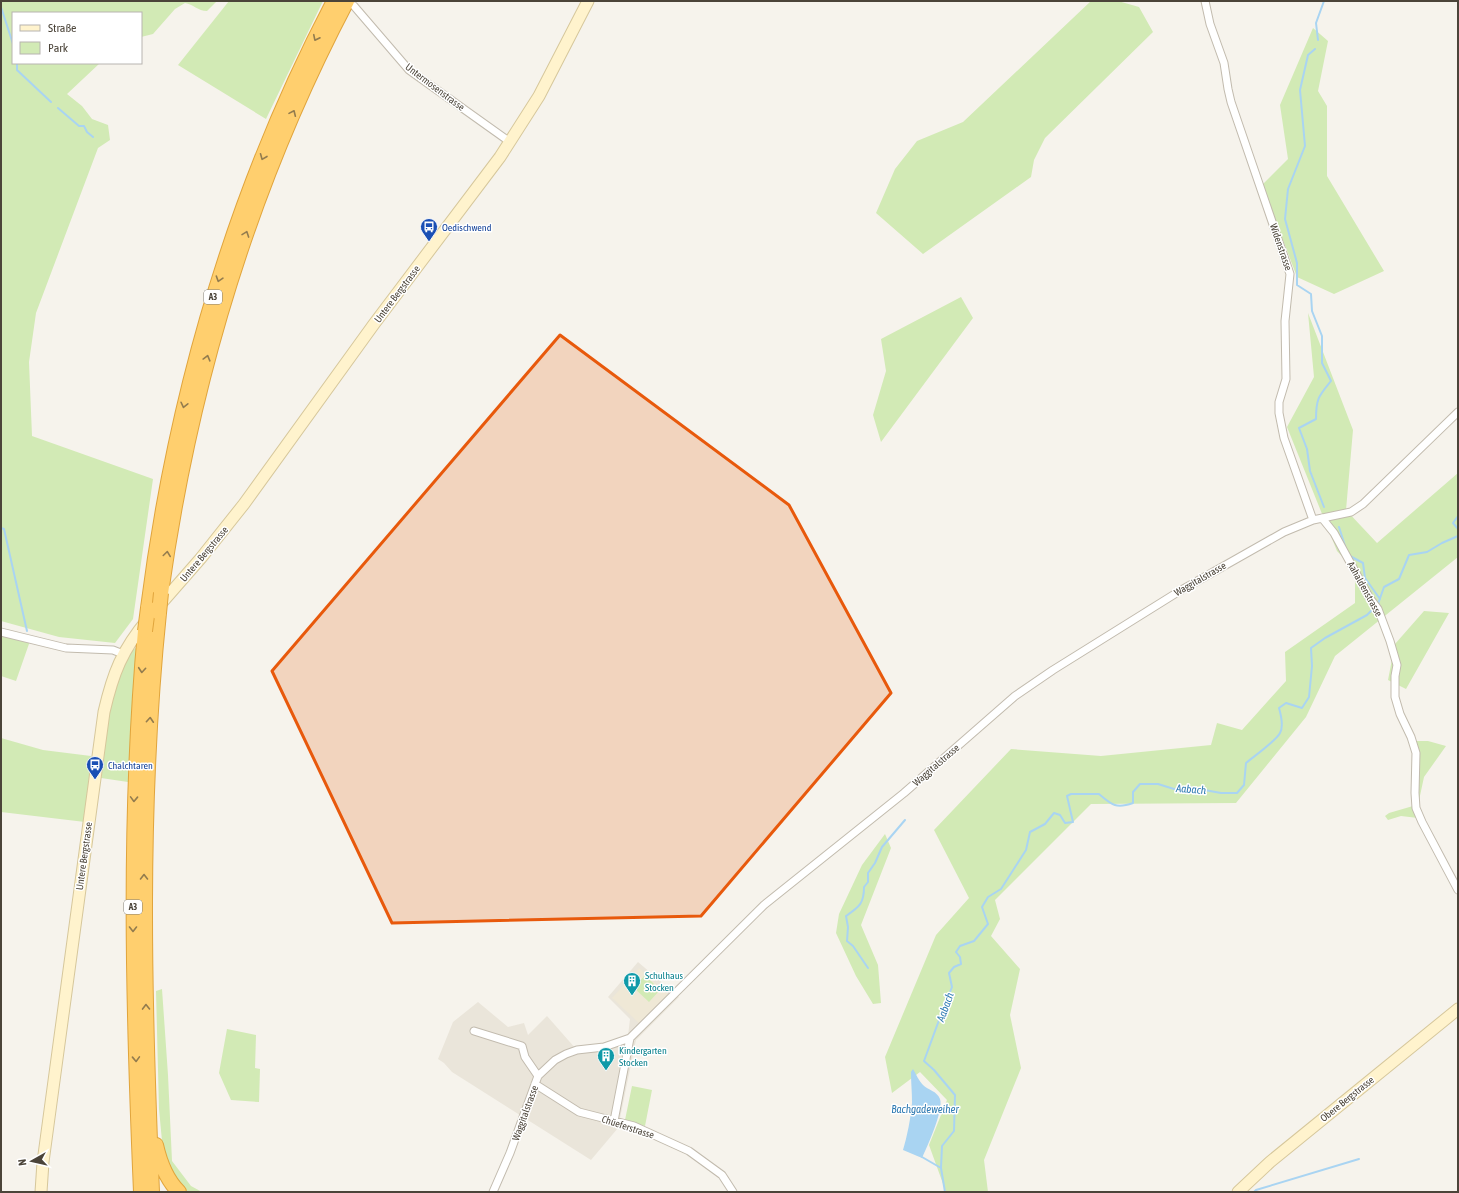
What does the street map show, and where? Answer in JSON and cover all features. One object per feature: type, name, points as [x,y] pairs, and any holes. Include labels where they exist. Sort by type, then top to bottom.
[{"type":"highway","name":"A3","points":[[152,1192],[144,934],[145,826],[154,610],[164,501],[175,443],[195,359],[213,296],[237,225],[265,150],[297,77],[334,1]]},
{"type":"highway","name":"A3","points":[[141,1192],[133,980],[133,868],[136,757],[145,631],[161,593],[171,527],[188,437],[209,352],[229,284],[253,213],[283,138],[318,58],[351,3]]},
{"type":"highway","points":[[149,1102],[161,1164],[169,1179],[179,1192]]},
{"type":"main road","name":"Untere Bergstrasse","points":[[41,1192],[44,1154],[104,712],[115,670],[136,632],[201,558],[244,504],[374,324],[510,142],[546,85],[588,1]]},
{"type":"main road","name":"Obere Bergstrasse","points":[[1238,1192],[1270,1162],[1458,1009]]},
{"type":"street","name":"Widenstrasse","points":[[1205,1],[1210,24],[1224,63],[1231,102],[1290,274],[1286,321],[1286,379],[1279,402],[1279,414],[1284,438],[1313,520]]},
{"type":"street","name":"Untermosenstrasse","points":[[351,3],[409,70],[510,142]]},
{"type":"street","name":"Waggitalstrasse","points":[[492,1192],[510,1153],[538,1076],[546,1067],[566,1054],[577,1050],[604,1047],[630,1038],[764,905],[904,793],[1014,696],[1178,592],[1284,532],[1313,520],[1351,512],[1363,504],[1458,412]]},
{"type":"street","name":"Aahaldenstrasse","points":[[1322,518],[1334,533],[1378,609],[1397,665],[1395,676],[1395,698],[1416,753],[1416,808],[1458,890]]},
{"type":"street","points":[[1,632],[74,650],[113,650],[123,654]]},
{"type":"street","points":[[474,1031],[522,1046],[525,1057],[538,1076]]},
{"type":"street","points":[[614,1121],[630,1038]]},
{"type":"street","name":"Chüeferstrasse","points":[[535,1084],[579,1112],[634,1126],[689,1151],[722,1176],[733,1192]]},
{"type":"highlighted area","points":[[560,335],[789,505],[891,693],[701,916],[392,923],[272,671]]},
{"type":"shaded area","points":[[638,962],[679,997],[636,1040],[618,1128],[591,1160],[452,1072],[438,1059],[453,1022],[478,1002],[508,1027],[524,1023],[528,1035],[547,1016],[576,1049],[611,1043],[628,1036],[630,1019],[608,997]]},
{"type":"shaded area","points":[[639,968],[670,996],[641,1025],[612,998]]},
{"type":"green space","points":[[1,1],[217,1],[207,11],[185,3],[175,9],[153,34],[142,37],[142,12],[12,12],[12,64],[99,64],[67,94],[82,106],[92,119],[108,125],[110,140],[98,148],[36,313],[29,362],[32,436],[153,479],[133,619],[115,643],[59,637],[1,621]]},
{"type":"green space","points":[[229,1],[323,1],[266,119],[178,65]]},
{"type":"green space","points":[[1091,1],[1118,1],[1139,7],[1153,32],[1045,138],[1034,160],[1031,177],[923,254],[876,213],[895,169],[917,141],[963,122]]},
{"type":"green space","points":[[1313,28],[1328,41],[1318,91],[1327,106],[1327,176],[1384,271],[1334,294],[1297,277],[1262,185],[1288,159],[1280,105]]},
{"type":"green space","points":[[961,297],[973,318],[881,442],[873,415],[886,371],[881,339]]},
{"type":"green space","points":[[1308,313],[1353,430],[1346,510],[1377,543],[1458,473],[1458,557],[1335,656],[1306,717],[1236,803],[1091,804],[995,900],[1000,919],[991,936],[1020,969],[1010,1015],[1021,1068],[984,1160],[988,1192],[946,1192],[929,1145],[947,1100],[920,1072],[892,1093],[885,1057],[936,935],[969,898],[934,830],[1011,749],[1101,756],[1211,745],[1217,723],[1242,730],[1286,681],[1285,652],[1355,603],[1355,570],[1337,551],[1287,427],[1314,377]]},
{"type":"green space","points":[[1424,611],[1449,613],[1406,689],[1388,680],[1395,644]]},
{"type":"green space","points":[[1,635],[30,641],[16,681],[1,676]]},
{"type":"green space","points":[[136,648],[128,782],[101,778],[109,718],[116,688],[127,660],[132,651]]},
{"type":"green space","points":[[1,738],[43,750],[91,756],[85,822],[1,812]]},
{"type":"green space","points":[[1408,741],[1428,741],[1446,746],[1424,777],[1418,805],[1422,811],[1418,818],[1401,816],[1388,820],[1385,816],[1389,813],[1413,806],[1417,763]]},
{"type":"green space","points":[[885,834],[891,848],[861,925],[878,965],[881,1003],[873,1004],[856,976],[836,933],[839,914],[862,865]]},
{"type":"green space","points":[[645,975],[660,990],[649,1002],[634,988]]},
{"type":"green space","points":[[162,989],[172,1161],[191,1186],[202,1192],[187,1192],[170,1172],[165,1160],[159,1109],[156,991]]},
{"type":"green space","points":[[227,1029],[256,1035],[255,1068],[260,1069],[259,1102],[231,1100],[219,1073]]},
{"type":"green space","points":[[632,1086],[652,1090],[645,1126],[625,1120]]},
{"type":"water","name":"Bachgadeweiher","points":[[913,1069],[923,1085],[939,1096],[941,1104],[940,1111],[922,1158],[903,1150],[909,1127],[912,1099],[911,1072]]},
{"type":"waterway","points":[[1318,40],[1316,23],[1324,1]]},
{"type":"waterway","points":[[1,7],[12,41]]},
{"type":"waterway","points":[[1315,49],[1308,55],[1300,90],[1305,146],[1288,189],[1285,219],[1297,263],[1297,285],[1311,294],[1312,311],[1322,336],[1322,363],[1331,381],[1319,398],[1316,419],[1299,428],[1307,449],[1310,471],[1324,507]]},
{"type":"waterway","points":[[17,64],[17,70],[51,102]]},
{"type":"waterway","points":[[58,108],[79,126],[84,126],[87,132],[93,137]]},
{"type":"waterway","name":"Aabach","points":[[1458,516],[1453,523],[1458,529]]},
{"type":"waterway","points":[[1339,527],[1346,549]]},
{"type":"waterway","points":[[1,528],[4,529],[27,631]]},
{"type":"waterway","name":"Aabach","points":[[945,1192],[941,1168],[942,1146],[954,1131],[955,1095],[934,1070],[924,1061],[952,987],[949,973],[954,967],[961,964],[960,957],[956,952],[960,946],[974,941],[988,924],[982,907],[988,897],[1001,889],[1026,850],[1030,832],[1045,824],[1054,813],[1060,815],[1065,823],[1073,822],[1067,796],[1071,794],[1099,794],[1114,805],[1122,806],[1133,803],[1133,792],[1140,784],[1158,784],[1174,789],[1188,787],[1221,793],[1237,793],[1244,785],[1246,763],[1280,733],[1282,724],[1279,708],[1286,703],[1302,708],[1309,697],[1312,666],[1311,648],[1325,638],[1367,615],[1378,604],[1384,587],[1399,579],[1409,555],[1427,552],[1458,536]]},
{"type":"waterway","points":[[1350,556],[1363,563],[1365,578],[1380,599]]},
{"type":"waterway","points":[[868,968],[853,946],[847,941],[848,927],[846,916],[862,901],[864,887],[868,882],[868,873],[875,863],[882,847],[905,820]]},
{"type":"waterway","points":[[922,1157],[941,1168]]},
{"type":"waterway","points":[[1254,1192],[1256,1190],[1359,1159]]},
{"type":"place","name":"Oedischwend","points":[[429,242]]},
{"type":"place","name":"Chalchtaren","points":[[95,780]]},
{"type":"place","name":"Schulhaus Stocken","points":[[632,996]]},
{"type":"place","name":"Kindergarten Stocken","points":[[606,1071]]}]
